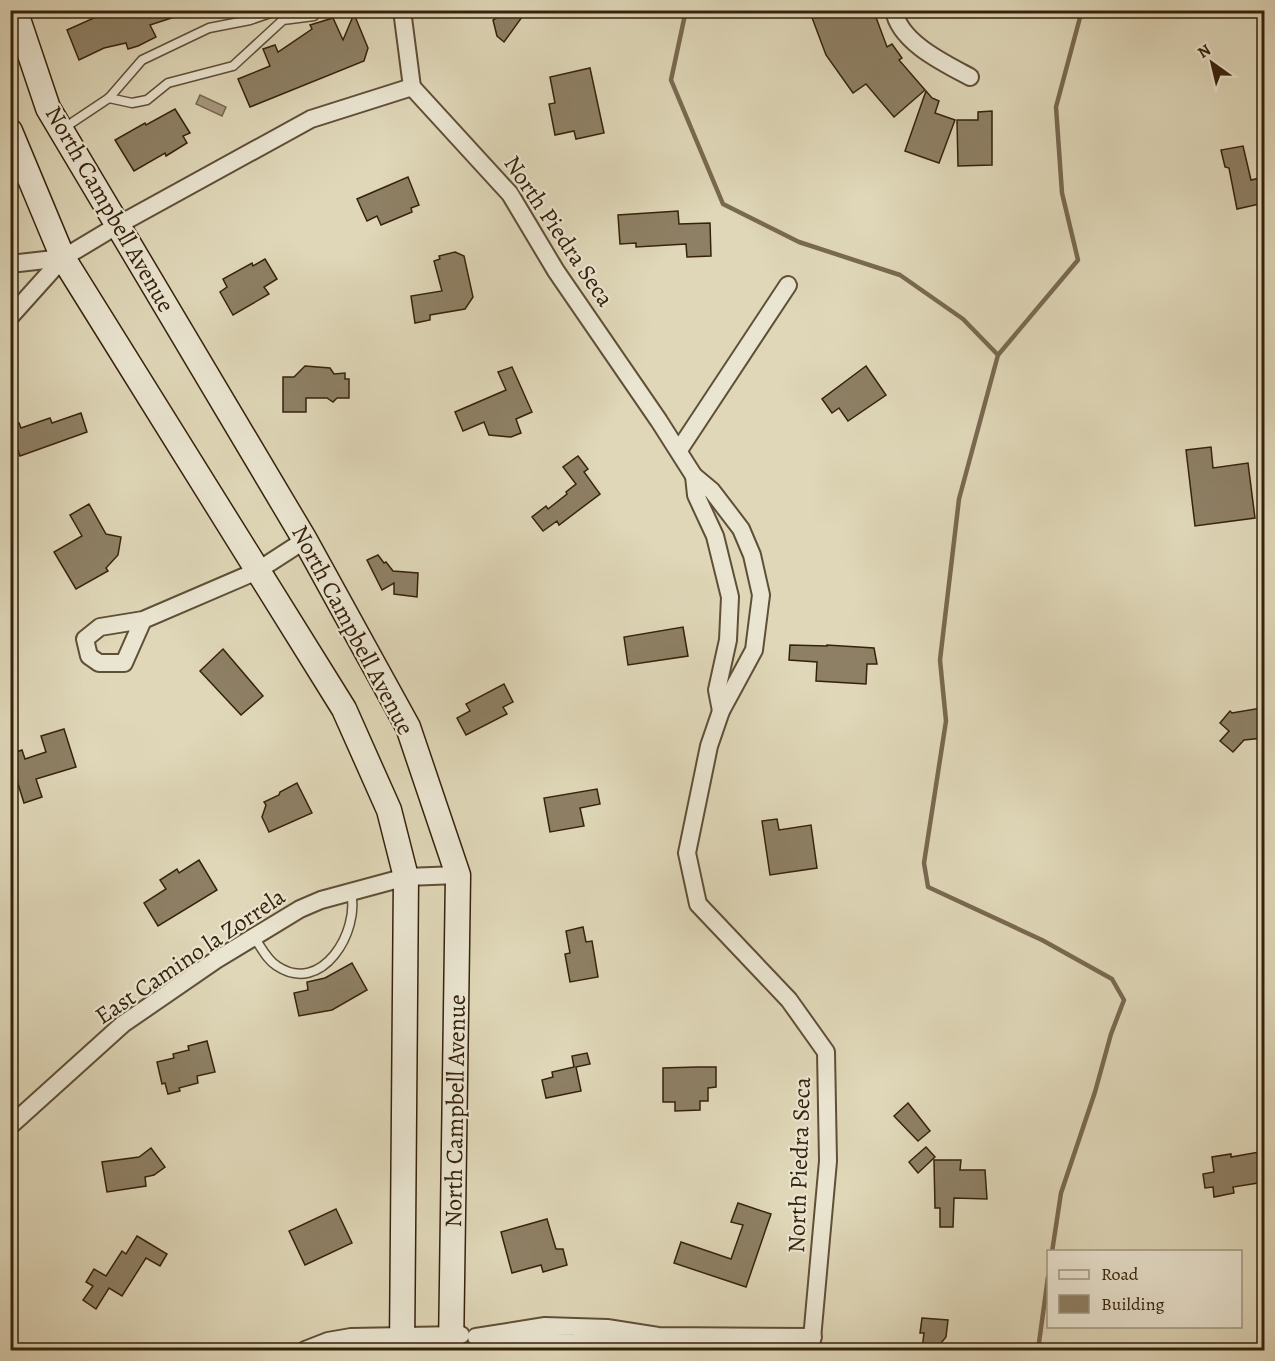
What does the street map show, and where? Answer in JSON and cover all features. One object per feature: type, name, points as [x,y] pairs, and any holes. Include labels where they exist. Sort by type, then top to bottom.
[{"type":"main road","name":"North Campbell Avenue","points":[[15,10],[48,108],[305,540],[408,727],[458,875],[451,1342]]},
{"type":"main road","name":"North Campbell Avenue","points":[[11,132],[63,258],[344,709],[389,810],[406,877],[403,1343]]},
{"type":"street","points":[[10,317],[63,258],[118,225],[312,118],[412,87],[402,10]]},
{"type":"street","points":[[894,10],[895,16],[909,38],[922,49],[970,77]]},
{"type":"street","name":"North Piedra Seca","points":[[412,87],[510,194],[556,271],[679,450],[694,476],[712,491],[741,530],[752,555],[761,595],[754,650],[721,711],[709,747],[687,853],[698,904],[789,1000],[826,1052],[828,1161],[812,1344]]},
{"type":"street","points":[[10,264],[63,258]]},
{"type":"street","points":[[679,450],[788,285]]},
{"type":"street","name":"North Piedra Seca","points":[[694,476],[696,495],[715,536],[730,597],[728,639],[717,690],[721,711]]},
{"type":"street","points":[[144,620],[257,571],[305,540]]},
{"type":"street","name":"East Camino la Zorrela","points":[[10,1126],[123,1024],[216,960],[300,909],[321,900],[406,877],[458,875]]},
{"type":"street","points":[[305,1350],[339,1339],[403,1343],[451,1342],[545,1326],[607,1328],[658,1336],[812,1344]]},
{"type":"lane","points":[[61,130],[110,98],[142,60],[209,28],[250,20],[279,10]]},
{"type":"lane","points":[[110,98],[132,104],[147,100],[168,83],[233,66],[283,20],[315,16],[318,10]]},
{"type":"lane","points":[[254,938],[276,966],[289,972],[304,973],[317,970],[333,958],[340,947],[352,912],[351,892]]},
{"type":"shaded area","points":[[200,95],[226,107],[222,116],[196,104]]},
{"type":"building","points":[[98,10],[187,10],[187,13],[150,25],[156,37],[138,46],[128,49],[126,43],[104,48],[79,60],[67,30],[94,18]]},
{"type":"building","points":[[509,10],[527,10],[504,42],[497,36],[493,20]]},
{"type":"building","points":[[823,10],[859,10],[861,17],[874,12],[887,47],[892,44],[902,58],[899,60],[925,90],[894,117],[866,84],[853,93],[826,55],[811,15]]},
{"type":"building","points":[[354,14],[368,48],[364,61],[250,107],[238,79],[270,66],[263,49],[275,45],[278,52],[312,29],[310,25],[333,18],[343,40]]},
{"type":"building","points":[[590,68],[604,133],[576,139],[574,131],[555,135],[549,104],[555,103],[550,77]]},
{"type":"building","points":[[926,91],[932,98],[939,101],[935,113],[955,120],[939,163],[905,151]]},
{"type":"building","points":[[175,109],[190,133],[183,136],[187,143],[134,171],[115,140]]},
{"type":"building","points":[[992,111],[992,165],[958,166],[957,120],[978,120],[978,112]]},
{"type":"building","points":[[1243,146],[1251,180],[1264,177],[1264,203],[1237,209],[1229,168],[1225,167],[1221,150]]},
{"type":"building","points":[[408,177],[419,205],[411,208],[412,212],[381,225],[377,216],[367,221],[357,199]]},
{"type":"building","points":[[678,211],[679,224],[710,223],[711,256],[687,257],[686,244],[636,247],[636,243],[620,244],[618,215]]},
{"type":"building","points":[[455,252],[464,256],[473,297],[465,309],[430,315],[430,320],[415,323],[411,296],[442,291],[434,261],[440,259],[439,256]]},
{"type":"building","points":[[265,259],[277,279],[264,287],[269,294],[233,315],[220,292],[227,287],[223,279],[252,263],[253,266]]},
{"type":"building","points":[[305,366],[330,368],[334,374],[345,373],[345,379],[349,379],[349,398],[337,398],[333,402],[327,398],[306,398],[306,412],[283,412],[283,377],[294,377]]},
{"type":"building","points":[[866,366],[886,395],[848,421],[839,408],[832,413],[822,399]]},
{"type":"building","points":[[512,367],[532,412],[516,419],[521,433],[511,437],[489,435],[484,422],[463,431],[455,412],[506,390],[498,372]]},
{"type":"building","points":[[81,413],[87,432],[20,456],[17,448],[10,450],[10,426],[19,423],[21,428],[50,418],[52,423]]},
{"type":"building","points":[[1211,447],[1213,468],[1248,463],[1255,518],[1195,526],[1186,450]]},
{"type":"building","points":[[578,456],[588,469],[584,472],[600,494],[559,525],[557,521],[543,531],[532,517],[546,506],[548,509],[576,484],[563,467]]},
{"type":"building","points":[[89,504],[106,534],[121,537],[118,555],[106,568],[108,571],[76,589],[54,552],[82,536],[70,515]]},
{"type":"building","points":[[378,555],[393,571],[418,573],[417,597],[394,594],[394,583],[382,590],[367,560]]},
{"type":"building","points":[[683,627],[688,656],[628,665],[624,637]]},
{"type":"building","points":[[790,645],[874,648],[877,664],[867,664],[866,684],[816,681],[817,662],[789,660]]},
{"type":"building","points":[[223,649],[263,696],[241,715],[200,671]]},
{"type":"building","points":[[504,684],[513,702],[503,707],[507,714],[466,735],[457,718],[470,711],[466,704]]},
{"type":"building","points":[[1261,708],[1264,715],[1264,738],[1244,740],[1233,752],[1220,741],[1229,731],[1220,723],[1230,711],[1232,713]]},
{"type":"building","points":[[64,729],[76,767],[36,779],[42,797],[24,803],[14,771],[10,772],[10,754],[22,750],[25,759],[46,752],[41,736]]},
{"type":"building","points":[[297,783],[312,813],[269,832],[262,817],[266,805],[264,802]]},
{"type":"building","points":[[597,789],[600,804],[580,808],[584,826],[550,832],[544,798]]},
{"type":"building","points":[[777,819],[779,830],[811,825],[817,868],[770,875],[762,821]]},
{"type":"building","points":[[199,860],[217,890],[158,926],[144,903],[166,889],[160,880],[177,869],[179,873]]},
{"type":"building","points":[[583,927],[586,942],[592,941],[598,977],[570,982],[565,954],[570,953],[566,931]]},
{"type":"building","points":[[352,963],[367,990],[332,1010],[299,1016],[294,993],[308,990],[307,982],[325,978]]},
{"type":"building","points":[[207,1041],[215,1072],[197,1076],[198,1083],[179,1088],[180,1091],[168,1094],[165,1083],[162,1084],[157,1062],[174,1058],[173,1054],[189,1050],[188,1046]]},
{"type":"building","points":[[587,1053],[590,1064],[576,1067],[581,1091],[546,1098],[542,1080],[553,1077],[552,1072],[574,1067],[572,1056]]},
{"type":"building","points":[[716,1067],[716,1087],[708,1088],[708,1101],[700,1101],[700,1110],[675,1111],[675,1102],[663,1102],[663,1068]]},
{"type":"building","points":[[908,1103],[930,1131],[918,1141],[894,1116]]},
{"type":"building","points":[[926,1147],[935,1157],[918,1173],[909,1162]]},
{"type":"building","points":[[151,1148],[165,1167],[154,1175],[145,1177],[146,1186],[107,1192],[102,1162],[139,1157]]},
{"type":"building","points":[[1259,1152],[1260,1156],[1264,1156],[1264,1182],[1233,1187],[1234,1193],[1214,1197],[1213,1187],[1205,1188],[1203,1174],[1214,1172],[1212,1157],[1231,1154],[1231,1157]]},
{"type":"building","points":[[934,1160],[961,1160],[960,1170],[985,1170],[987,1199],[954,1198],[953,1227],[940,1227],[940,1208],[935,1208]]},
{"type":"building","points":[[738,1203],[771,1214],[746,1287],[674,1263],[681,1242],[731,1259],[743,1225],[731,1222]]},
{"type":"building","points":[[336,1209],[352,1243],[305,1265],[289,1231]]},
{"type":"building","points":[[547,1219],[556,1249],[563,1249],[567,1265],[543,1272],[541,1265],[512,1273],[501,1232]]},
{"type":"building","points":[[137,1236],[167,1254],[160,1266],[146,1258],[122,1296],[109,1288],[96,1309],[83,1300],[93,1286],[86,1282],[94,1269],[106,1276],[122,1251],[126,1254]]},
{"type":"building","points":[[922,1318],[948,1320],[946,1337],[941,1343],[940,1350],[922,1349],[924,1333],[920,1333]]},
{"type":"waterway","points":[[686,10],[671,80],[723,204],[799,242],[900,275],[963,319],[998,355],[959,499],[940,660],[946,721],[924,863],[928,887],[1042,940],[1112,979],[1124,1000],[1111,1034],[1095,1092],[1061,1193],[1052,1250]]},
{"type":"waterway","points":[[998,355],[1078,260],[1062,193],[1056,107],[1082,10]]},
{"type":"waterway","points":[[1038,1350],[1047,1284]]}]
